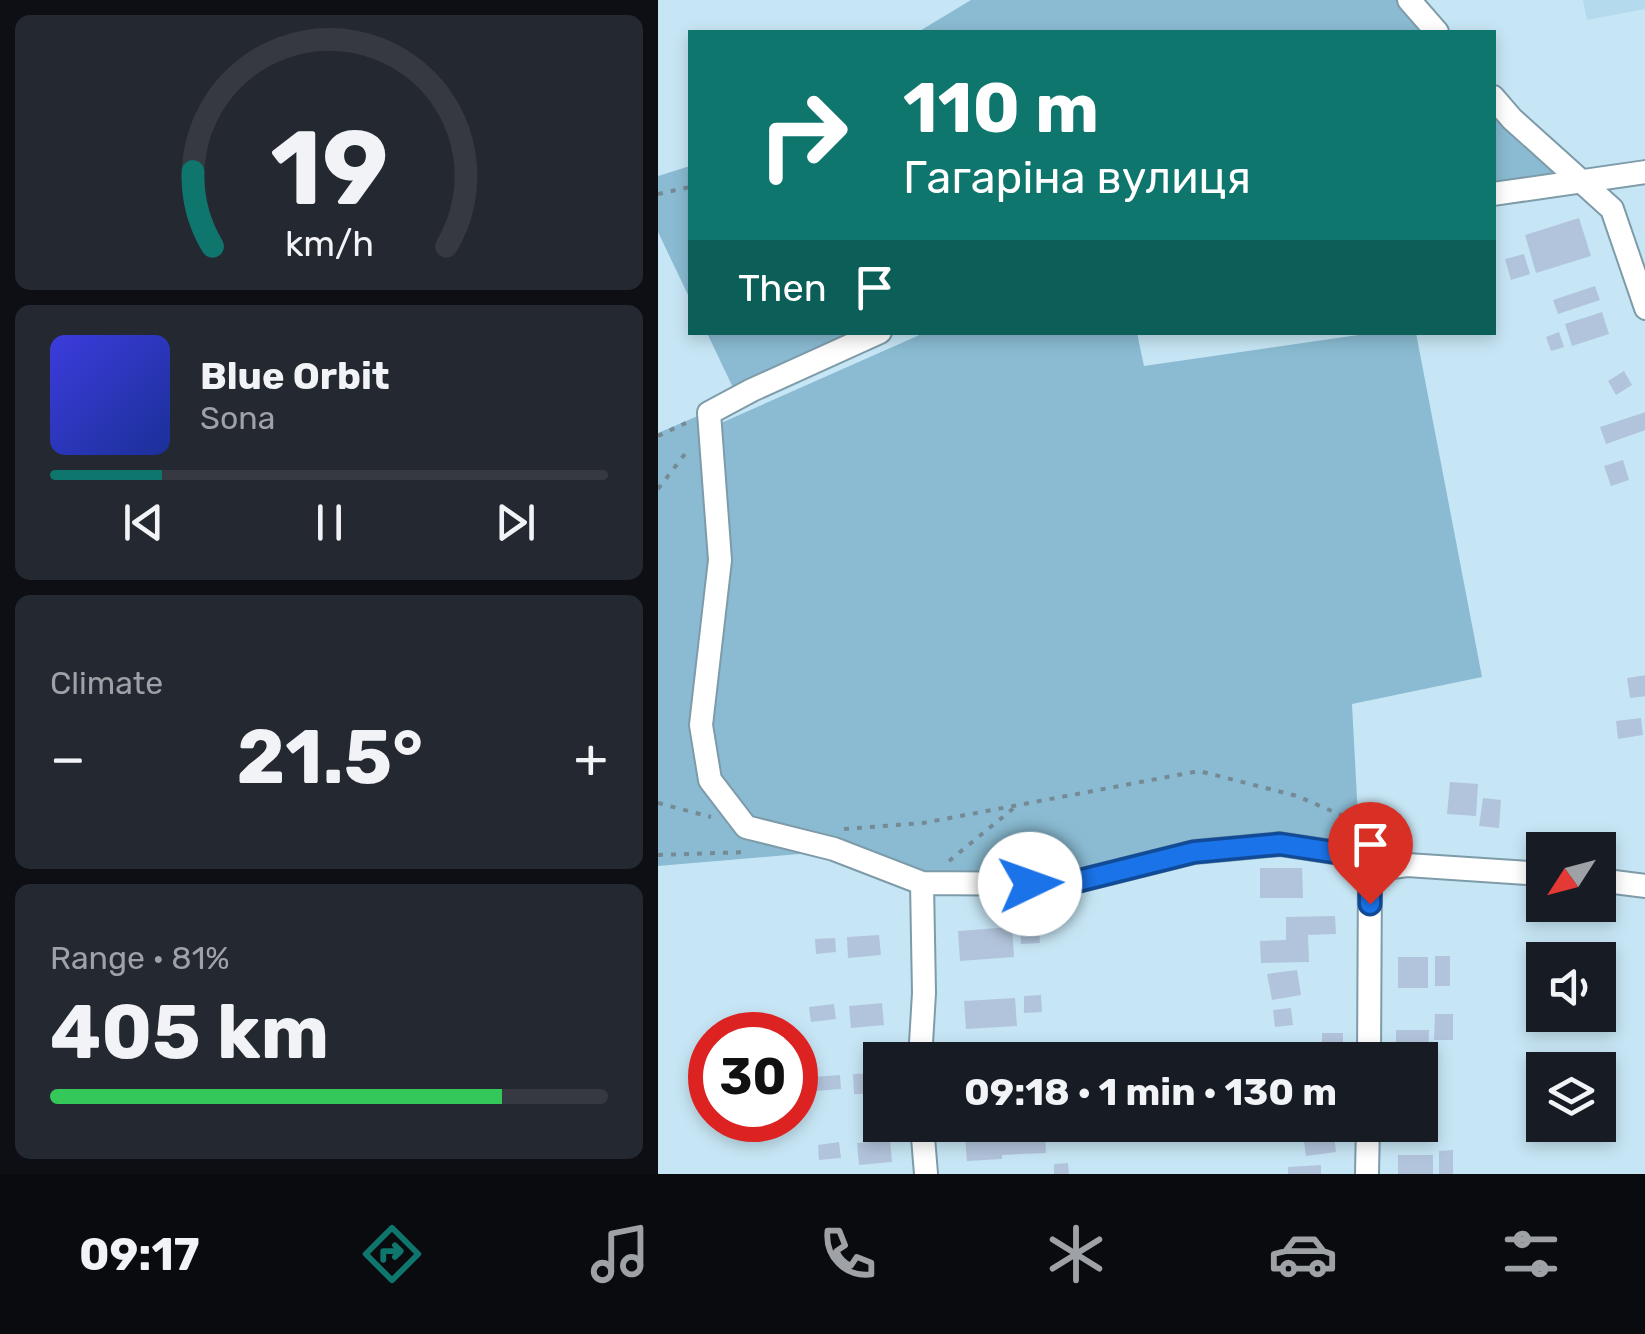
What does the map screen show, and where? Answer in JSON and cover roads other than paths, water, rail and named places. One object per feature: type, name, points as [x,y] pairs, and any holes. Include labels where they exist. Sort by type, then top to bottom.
[{"type":"street","points":[[1409,0],[1435,30]]},
{"type":"street","points":[[1496,101],[1612,210],[1646,308]]},
{"type":"street","points":[[1496,194],[1646,172]]},
{"type":"street","points":[[873,335],[709,413],[720,560],[701,725],[710,780],[746,826],[834,849],[922,883],[1066,884],[1194,852],[1280,844],[1364,863],[1526,873]]},
{"type":"street","points":[[1364,863],[1369,1042]]},
{"type":"street","points":[[1616,882],[1646,886]]},
{"type":"street","points":[[921,1042],[922,883]]},
{"type":"street","points":[[923,1142],[926,1174]]},
{"type":"street","points":[[1367,1174],[1368,1142]]}]
